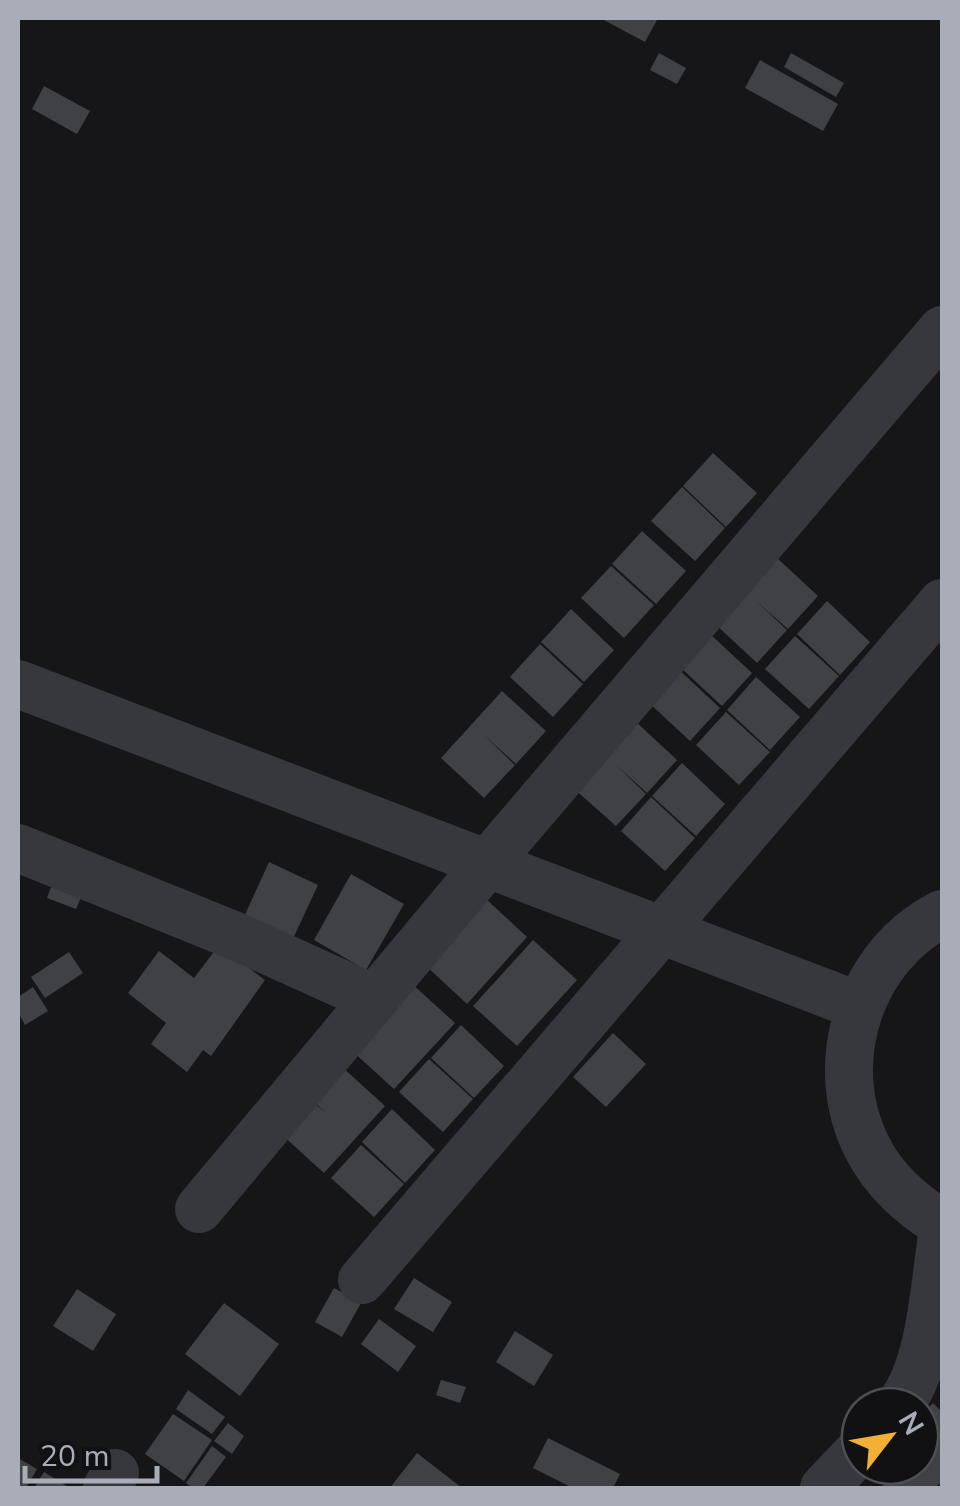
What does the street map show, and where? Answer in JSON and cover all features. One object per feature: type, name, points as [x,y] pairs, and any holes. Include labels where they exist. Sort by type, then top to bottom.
[{"type":"street","points":[[199,1209],[942,330]]},
{"type":"street","points":[[362,1280],[942,603]]},
{"type":"street","points":[[18,684],[859,1006]]},
{"type":"street","points":[[18,848],[238,937],[374,1000]]},
{"type":"street","points":[[942,914],[899,945],[876,973],[859,1006],[850,1042],[848,1078],[854,1114],[868,1148],[888,1179],[914,1205],[942,1224]]},
{"type":"street","points":[[913,1386],[922,1359],[942,1236]]},
{"type":"building","points":[[600,18],[658,18],[645,42]]},
{"type":"building","points":[[659,53],[686,68],[677,84],[650,70]]},
{"type":"building","points":[[791,53],[844,83],[836,97],[784,67]]},
{"type":"building","points":[[760,60],[838,104],[823,131],[745,88]]},
{"type":"building","points":[[44,86],[90,111],[77,134],[32,109]]},
{"type":"building","points":[[713,453],[757,493],[726,527],[683,486]]},
{"type":"building","points":[[682,487],[725,528],[695,561],[651,521]]},
{"type":"building","points":[[642,531],[686,571],[656,604],[612,564]]},
{"type":"building","points":[[775,556],[818,596],[788,629],[756,601],[787,630],[757,663],[714,623]]},
{"type":"building","points":[[611,566],[654,605],[624,638],[581,598]]},
{"type":"building","points":[[827,601],[870,642],[840,675],[797,634]]},
{"type":"building","points":[[571,609],[614,650],[584,682],[541,642]]},
{"type":"building","points":[[709,633],[752,673],[722,706],[679,666]]},
{"type":"building","points":[[795,636],[839,676],[809,709],[765,669]]},
{"type":"building","points":[[540,644],[583,684],[553,717],[510,677]]},
{"type":"building","points":[[677,668],[720,708],[690,741],[647,701]]},
{"type":"building","points":[[756,677],[800,717],[770,750],[727,710]]},
{"type":"building","points":[[502,691],[546,731],[516,764],[484,735],[515,765],[484,798],[441,758]]},
{"type":"building","points":[[726,712],[770,752],[739,785],[696,745]]},
{"type":"building","points":[[634,720],[677,760],[647,793],[615,764],[646,794],[616,826],[572,787]]},
{"type":"building","points":[[682,763],[725,804],[696,836],[652,796]]},
{"type":"building","points":[[651,797],[695,838],[665,871],[621,831]]},
{"type":"building","points":[[269,862],[318,885],[291,943],[243,919]]},
{"type":"building","points":[[351,874],[404,904],[366,970],[314,940]]},
{"type":"building","points":[[55,876],[85,888],[76,909],[47,898]]},
{"type":"building","points":[[484,897],[527,937],[467,1004],[424,964]]},
{"type":"building","points":[[533,940],[577,980],[517,1046],[473,1006]]},
{"type":"building","points":[[219,945],[265,980],[211,1056],[203,1050],[187,1072],[151,1044],[166,1023],[128,993],[159,951],[194,978]]},
{"type":"building","points":[[69,952],[83,973],[45,998],[31,977]]},
{"type":"building","points":[[411,983],[455,1023],[394,1089],[350,1049]]},
{"type":"building","points":[[33,987],[48,1011],[25,1025],[18,1012],[18,997]]},
{"type":"building","points":[[461,1025],[504,1066],[474,1098],[431,1058]]},
{"type":"building","points":[[613,1033],[646,1064],[606,1107],[573,1077]]},
{"type":"building","points":[[429,1059],[473,1099],[443,1132],[399,1092]]},
{"type":"building","points":[[341,1066],[385,1106],[324,1173],[280,1133],[310,1100],[326,1113],[311,1099]]},
{"type":"building","points":[[392,1109],[435,1150],[405,1183],[362,1142]]},
{"type":"building","points":[[361,1145],[404,1184],[374,1217],[331,1178]]},
{"type":"building","points":[[414,1278],[452,1302],[433,1332],[394,1309]]},
{"type":"building","points":[[334,1288],[361,1303],[342,1337],[315,1322]]},
{"type":"building","points":[[77,1289],[116,1314],[93,1351],[53,1326]]},
{"type":"building","points":[[224,1303],[279,1344],[240,1396],[185,1354]]},
{"type":"building","points":[[379,1319],[416,1346],[398,1372],[361,1344]]},
{"type":"building","points":[[515,1331],[553,1355],[534,1386],[496,1362]]},
{"type":"building","points":[[441,1380],[466,1387],[460,1403],[436,1395]]},
{"type":"building","points":[[188,1390],[225,1417],[212,1434],[176,1409]]},
{"type":"building","points":[[940,1410],[942,1412],[940,1483]]},
{"type":"building","points":[[173,1414],[212,1440],[184,1481],[145,1454]]},
{"type":"building","points":[[228,1423],[244,1436],[232,1454],[214,1441]]},
{"type":"building","points":[[548,1438],[620,1474],[613,1488],[573,1488],[533,1468]]},
{"type":"building","points":[[212,1446],[226,1457],[203,1488],[193,1488],[186,1483]]},
{"type":"building","points":[[417,1453],[462,1488],[390,1488]]},
{"type":"building","points":[[18,1458],[37,1469],[26,1488],[18,1488]]},
{"type":"building","points":[[44,1472],[70,1488],[34,1488]]},
{"type":"building","points":[[884,1486],[937,1486],[935,1488]]}]
